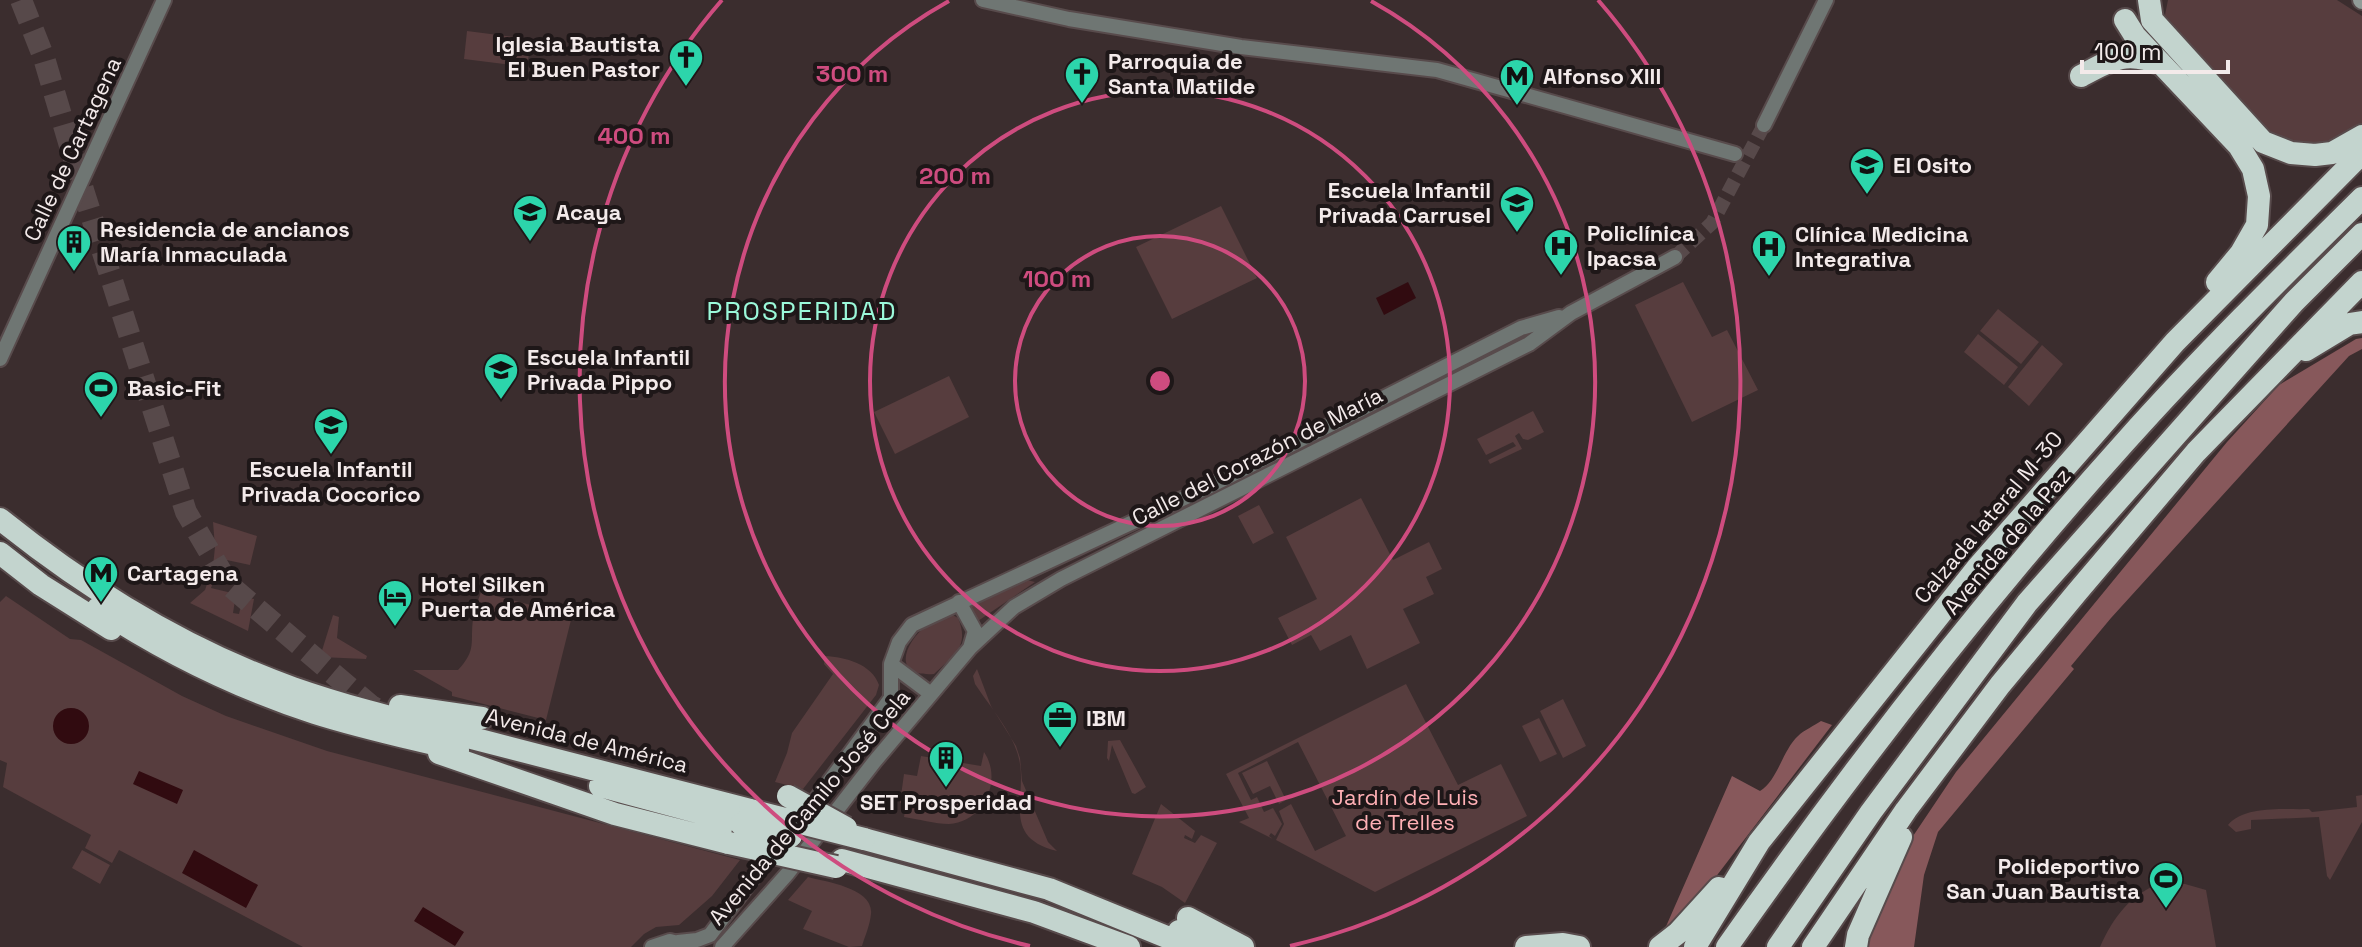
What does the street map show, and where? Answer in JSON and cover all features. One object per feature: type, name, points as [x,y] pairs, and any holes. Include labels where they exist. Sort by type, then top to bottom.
[{"type":"highway","points":[[2149,0],[2152,20],[2263,142],[2291,153],[2315,155],[2332,153],[2362,136]]},
{"type":"highway","points":[[2125,20],[2135,36],[2239,146],[2253,169],[2259,196],[2257,225],[2249,240],[2201,302],[2175,342]]},
{"type":"highway","points":[[2081,76],[2123,57],[2143,57],[2165,66]]},
{"type":"highway","name":"Calzada lateral M-30","points":[[1695,947],[1759,842],[1977,568],[2175,342],[2362,153]]},
{"type":"highway","name":"Avenida de la Paz","points":[[1727,947],[1838,793],[2003,584],[2124,443],[2256,303],[2362,198]]},
{"type":"highway","points":[[1778,947],[1871,812],[2027,603],[2294,302],[2362,234]]},
{"type":"highway","points":[[2184,426],[2318,293],[2362,255]]},
{"type":"highway","points":[[1813,947],[1906,810],[2000,685],[2158,495],[2237,408],[2362,282]]},
{"type":"highway","points":[[2237,408],[2305,351],[2349,324],[2362,322]]},
{"type":"highway","name":"Avenida de América","points":[[0,519],[44,554],[119,603],[186,641],[292,688],[739,828],[1038,900],[1162,947]]},
{"type":"highway","points":[[0,537],[114,618],[195,664],[261,694],[382,732],[615,814],[739,828]]},
{"type":"highway","points":[[0,553],[90,618],[153,651],[195,664]]},
{"type":"highway","points":[[292,688],[482,718]]},
{"type":"highway","points":[[1856,947],[1858,935],[1895,848],[1945,761]]},
{"type":"highway","points":[[1702,947],[1838,793]]},
{"type":"highway","points":[[595,796],[848,854],[906,878],[1034,912],[1129,947]]},
{"type":"highway","points":[[788,796],[816,809],[848,854]]},
{"type":"highway","points":[[1660,947],[1678,933],[1759,842]]},
{"type":"highway","name":"Avenida de América","points":[[848,854],[1049,889],[1191,947]]},
{"type":"highway","points":[[1672,947],[1708,908],[1728,878]]},
{"type":"highway","points":[[1049,889],[1072,892],[1127,911],[1214,947]]},
{"type":"highway","points":[[1188,918],[1243,947]]},
{"type":"highway","points":[[1526,947],[1563,944],[1579,947]]},
{"type":"street","name":"Calle de Cartagena","points":[[0,359],[164,0]]},
{"type":"street","points":[[983,0],[1069,19],[1241,47],[1437,70],[1735,154]]},
{"type":"street","points":[[1764,125],[1826,0]]},
{"type":"street","name":"Calle del Corazón de María","points":[[931,694],[970,648],[1022,602],[1069,575],[1529,344],[1571,313],[1675,257]]},
{"type":"street","name":"Calle del Corazón de María","points":[[891,664],[899,642],[912,625],[1208,487],[1521,328],[1571,313]]},
{"type":"street","points":[[1409,404],[1409,391],[1445,366]]},
{"type":"street","points":[[1317,450],[1326,439],[1359,419],[1366,407]]},
{"type":"street","points":[[1187,516],[1185,503],[1199,497],[1208,487]]},
{"type":"street","points":[[959,602],[975,631],[970,648]]},
{"type":"street","points":[[891,664],[931,694]]},
{"type":"street","name":"Avenida de Camilo José Cela","points":[[652,947],[661,942],[684,944],[710,935],[761,866],[822,795],[891,698],[891,664]]},
{"type":"street","name":"Avenida de Camilo José Cela","points":[[722,947],[788,873],[931,694]]},
{"type":"green space","points":[[2168,0],[2337,0],[2362,16],[2362,123],[2346,137],[2316,145],[2283,139],[2259,125],[2165,15]]},
{"type":"green space","points":[[467,31],[531,39],[527,67],[464,59]]},
{"type":"green space","points":[[1221,206],[1257,278],[1172,319],[1136,247]]},
{"type":"green space","points":[[1683,282],[1712,337],[1727,330],[1758,390],[1692,422],[1635,305]]},
{"type":"green space","points":[[1998,309],[2039,342],[2021,364],[1980,331]]},
{"type":"green space","points":[[1978,334],[2018,367],[2004,385],[1964,352]]},
{"type":"green space","points":[[2042,345],[2063,364],[2029,406],[2008,387]]},
{"type":"green space","points":[[949,376],[969,417],[895,454],[874,412]]},
{"type":"green space","points":[[1533,411],[1544,432],[1528,440],[1519,433],[1515,436],[1522,449],[1490,464],[1488,460],[1516,446],[1513,442],[1486,455],[1477,439]]},
{"type":"green space","points":[[1361,498],[1393,560],[1429,542],[1442,569],[1426,577],[1434,594],[1403,609],[1420,643],[1367,669],[1351,635],[1320,651],[1311,635],[1292,645],[1278,618],[1317,599],[1286,537]]},
{"type":"green space","points":[[1259,505],[1274,533],[1253,544],[1238,516]]},
{"type":"green space","points":[[213,522],[257,536],[250,565],[222,559],[211,588],[236,594],[233,613],[239,614],[243,597],[254,599],[248,631],[190,603],[205,590],[213,566]]},
{"type":"green space","points":[[1027,580],[1035,582],[978,621],[970,604]]},
{"type":"green space","points":[[481,592],[572,616],[546,720],[452,696],[452,692],[413,670],[458,670],[472,646],[474,616]]},
{"type":"green space","points":[[6,596],[70,639],[81,640],[182,696],[226,716],[327,751],[740,860],[712,896],[679,925],[656,927],[631,947],[303,947],[119,850],[112,863],[85,848],[91,835],[3,787],[7,763],[0,760],[0,602]]},
{"type":"green space","points":[[951,614],[958,618],[961,628],[958,649],[934,674],[912,670],[907,665],[906,657],[912,641],[927,625]]},
{"type":"green space","points":[[333,615],[339,617],[337,638],[367,656],[366,659],[320,657]]},
{"type":"green space","points":[[825,656],[849,660],[864,667],[879,685],[876,695],[803,789],[775,782],[792,733],[833,674],[824,664]]},
{"type":"green space","points":[[977,669],[994,711],[975,684],[973,676]]},
{"type":"green space","name":"Jardín de Luis de Trelles","points":[[1406,684],[1458,785],[1501,764],[1527,816],[1375,892],[1276,840],[1284,824],[1279,811],[1291,804],[1315,851],[1346,836],[1298,742],[1238,773],[1251,800],[1257,797],[1264,812],[1273,808],[1282,824],[1275,836],[1271,833],[1269,836],[1273,839],[1239,822],[1249,818],[1226,774]]},
{"type":"green space","points":[[1563,699],[1586,746],[1563,758],[1540,711]]},
{"type":"green space","points":[[1539,718],[1557,754],[1540,762],[1522,726]]},
{"type":"green space","points":[[1012,739],[1020,758],[1022,781],[1048,842],[1057,851],[1039,845],[1022,826],[1021,773]]},
{"type":"green space","points":[[1120,740],[1146,787],[1135,794],[1112,745],[1109,761],[1107,758],[1108,741]]},
{"type":"green space","name":"SET Prosperidad","points":[[984,752],[989,763],[991,787],[987,798],[972,816],[949,824],[904,817],[906,804],[900,803],[904,774],[917,776],[921,756],[981,766]]},
{"type":"green space","points":[[1267,761],[1286,800],[1279,804],[1270,786],[1253,794],[1242,773]]},
{"type":"green space","points":[[2362,795],[2362,822],[2330,880],[2319,817],[2251,820],[2251,829],[2236,832],[2228,825],[2244,814],[2255,811],[2309,809],[2312,812],[2357,807],[2356,796]]},
{"type":"green space","points":[[1161,804],[1195,831],[1192,839],[1185,835],[1184,838],[1195,843],[1201,835],[1217,843],[1185,903],[1162,887],[1132,874]]},
{"type":"green space","points":[[82,850],[110,865],[100,884],[72,868]]},
{"type":"green space","points":[[808,877],[837,884],[865,898],[871,914],[862,946],[849,947],[803,929],[812,911],[788,900]]},
{"type":"green space","name":"Polideportivo San Juan Bautista","points":[[2162,882],[2206,890],[2216,947],[2100,947],[2124,908],[2141,893]]},
{"type":"shaded area","points":[[1408,282],[1416,298],[1384,315],[1376,298]]},
{"type":"shaded area","points":[[2362,338],[2362,349],[2349,356],[2111,618],[2071,666],[2074,669],[1938,832],[1924,875],[1914,947],[1866,947],[1866,940],[1903,851],[1956,772],[2227,442],[2279,385]]},
{"type":"shaded area","points":[[71,708],[84,713],[89,726],[84,739],[71,744],[58,739],[53,726],[58,713]]},
{"type":"shaded area","points":[[1821,721],[1832,725],[1695,904],[1664,931],[1732,776],[1760,791],[1771,780],[1793,742]]},
{"type":"shaded area","points":[[139,771],[183,790],[177,804],[133,784]]},
{"type":"shaded area","points":[[194,850],[258,885],[246,908],[182,873]]},
{"type":"shaded area","points":[[423,907],[464,932],[455,946],[414,921]]},
{"type":"tunnel","points":[[21,0],[44,58],[186,512],[229,585],[383,713]]},
{"type":"tunnel","points":[[1675,257],[1712,223],[1764,125]]},
{"type":"place","name":"Iglesia Bautista El Buen Pastor","points":[[686,88]]},
{"type":"place","name":"Parroquia de Santa Matilde","points":[[1082,105]]},
{"type":"place","name":"Alfonso XIII","points":[[1517,107]]},
{"type":"place","name":"El Osito","points":[[1867,196]]},
{"type":"place","name":"Escuela Infantil Privada Carrusel","points":[[1517,234]]},
{"type":"place","name":"Acaya","points":[[530,243]]},
{"type":"place","name":"Residencia de ancianos María Inmaculada","points":[[74,273]]},
{"type":"place","name":"Policlínica Ipacsa","points":[[1561,277]]},
{"type":"place","name":"Clínica Medicina Integrativa","points":[[1769,278]]},
{"type":"place","name":"Escuela Infantil Privada Pippo","points":[[501,401]]},
{"type":"place","name":"Basic-Fit","points":[[101,419]]},
{"type":"place","name":"Escuela Infantil Privada Cocorico","points":[[331,456]]},
{"type":"place","name":"Cartagena","points":[[101,604]]},
{"type":"place","name":"Hotel Silken Puerta de América","points":[[395,628]]},
{"type":"place","name":"IBM","points":[[1060,749]]},
{"type":"place","name":"SET Prosperidad","points":[[946,789]]},
{"type":"place","name":"Polideportivo San Juan Bautista","points":[[2166,910]]},
{"type":"district","name":"PROSPERIDAD","points":[[802,311]]}]
